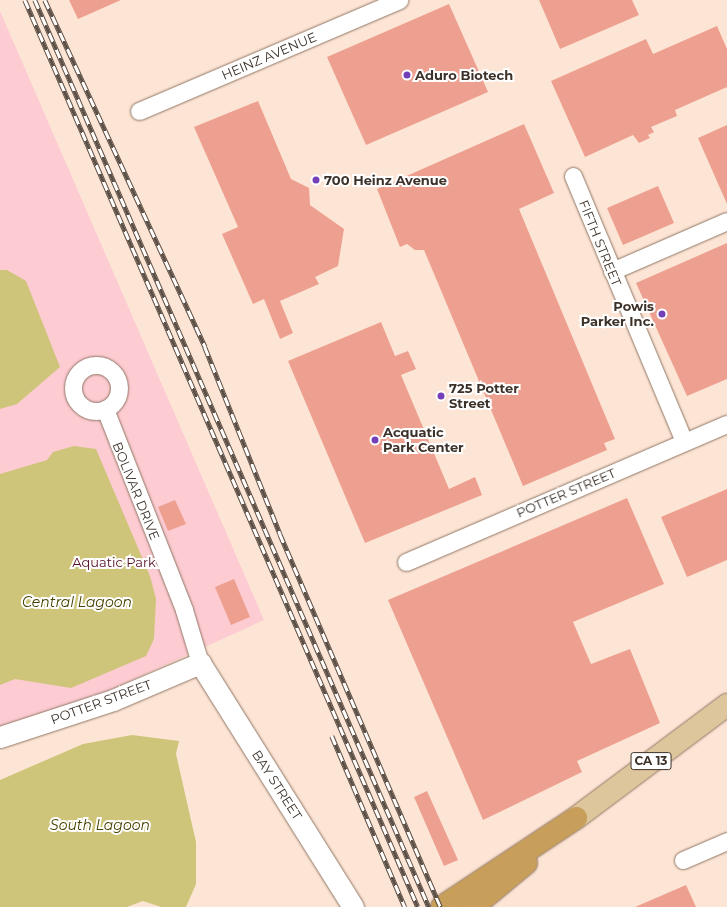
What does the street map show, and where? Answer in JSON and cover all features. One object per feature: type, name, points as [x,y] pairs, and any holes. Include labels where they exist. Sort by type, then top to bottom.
[{"type":"highway","name":"CA 13","points":[[442,907],[576,818]]},
{"type":"highway","name":"CA 13","points":[[473,907],[576,818]]},
{"type":"main road","name":"CA 13","points":[[576,818],[727,705]]},
{"type":"street","name":"HEINZ AVENUE","points":[[139,111],[399,0]]},
{"type":"street","name":"FIFTH STREET","points":[[573,176],[684,442]]},
{"type":"street","points":[[612,271],[727,221]]},
{"type":"street","name":"BOLIVAR DRIVE","points":[[105,409],[184,610],[200,663]]},
{"type":"street","name":"POTTER STREET","points":[[406,562],[727,424]]},
{"type":"street","name":"POTTER STREET","points":[[0,737],[113,700],[200,663]]},
{"type":"street","name":"BAY STREET","points":[[200,663],[353,907]]},
{"type":"street","points":[[683,860],[727,841]]},
{"type":"green space","name":"Aquatic Park","points":[[0,11],[264,620],[97,696],[0,728]]},
{"type":"water","points":[[0,270],[7,270],[26,281],[60,367],[17,404],[0,409]]},
{"type":"water","name":"Central Lagoon","points":[[74,446],[96,449],[150,576],[156,599],[154,639],[146,656],[71,688],[15,679],[0,685],[0,474],[47,460],[53,452]]},
{"type":"water","name":"South Lagoon","points":[[132,735],[179,741],[176,754],[196,842],[196,884],[186,907],[161,907],[143,901],[127,907],[0,907],[0,780],[83,744]]},
{"type":"building","points":[[69,0],[121,0],[78,19]]},
{"type":"building","points":[[539,0],[632,0],[639,15],[560,49]]},
{"type":"building","name":"Aduro Biotech","points":[[449,4],[488,92],[366,145],[327,57]]},
{"type":"building","points":[[717,26],[727,49],[727,87],[675,110],[677,116],[651,127],[654,132],[648,135],[650,138],[639,143],[633,135],[585,157],[551,81],[646,39],[653,54]]},
{"type":"building","points":[[258,101],[291,179],[309,188],[310,205],[344,229],[338,266],[315,277],[319,284],[280,301],[293,333],[280,339],[264,299],[253,304],[222,234],[238,227],[194,127]]},
{"type":"building","points":[[524,124],[554,193],[519,209],[615,439],[604,443],[607,450],[523,486],[424,250],[415,250],[407,244],[400,247],[377,189]]},
{"type":"building","points":[[727,125],[727,204],[698,138]]},
{"type":"building","points":[[658,186],[674,223],[623,245],[607,208]]},
{"type":"building","points":[[727,243],[727,379],[687,396],[636,283]]},
{"type":"building","name":"Acquatic Park Center","points":[[381,322],[395,356],[408,351],[416,369],[401,375],[449,489],[475,477],[482,495],[365,543],[288,361]]},
{"type":"building","points":[[727,489],[727,560],[687,577],[661,517]]},
{"type":"building","points":[[627,498],[664,584],[573,622],[591,664],[630,649],[660,723],[577,761],[582,772],[483,820],[388,600]]},
{"type":"building","points":[[175,500],[186,524],[168,531],[158,507]]},
{"type":"building","points":[[234,579],[250,617],[231,625],[215,587]]},
{"type":"building","points":[[427,791],[458,860],[444,866],[414,797]]},
{"type":"building","points":[[686,885],[696,907],[635,907]]},
{"type":"railway","points":[[25,0],[418,907]]},
{"type":"railway","points":[[35,0],[429,907]]},
{"type":"railway","points":[[45,0],[205,347],[280,534],[441,907]]},
{"type":"railway","points":[[332,736],[405,907]]},
{"type":"place","name":"Aduro Biotech","points":[[407,75]]},
{"type":"place","name":"700 Heinz Avenue","points":[[316,180]]},
{"type":"place","name":"Powis Parker Inc.","points":[[662,314]]},
{"type":"place","name":"725 Potter Street","points":[[441,396]]},
{"type":"place","name":"Acquatic Park Center","points":[[375,440]]}]
